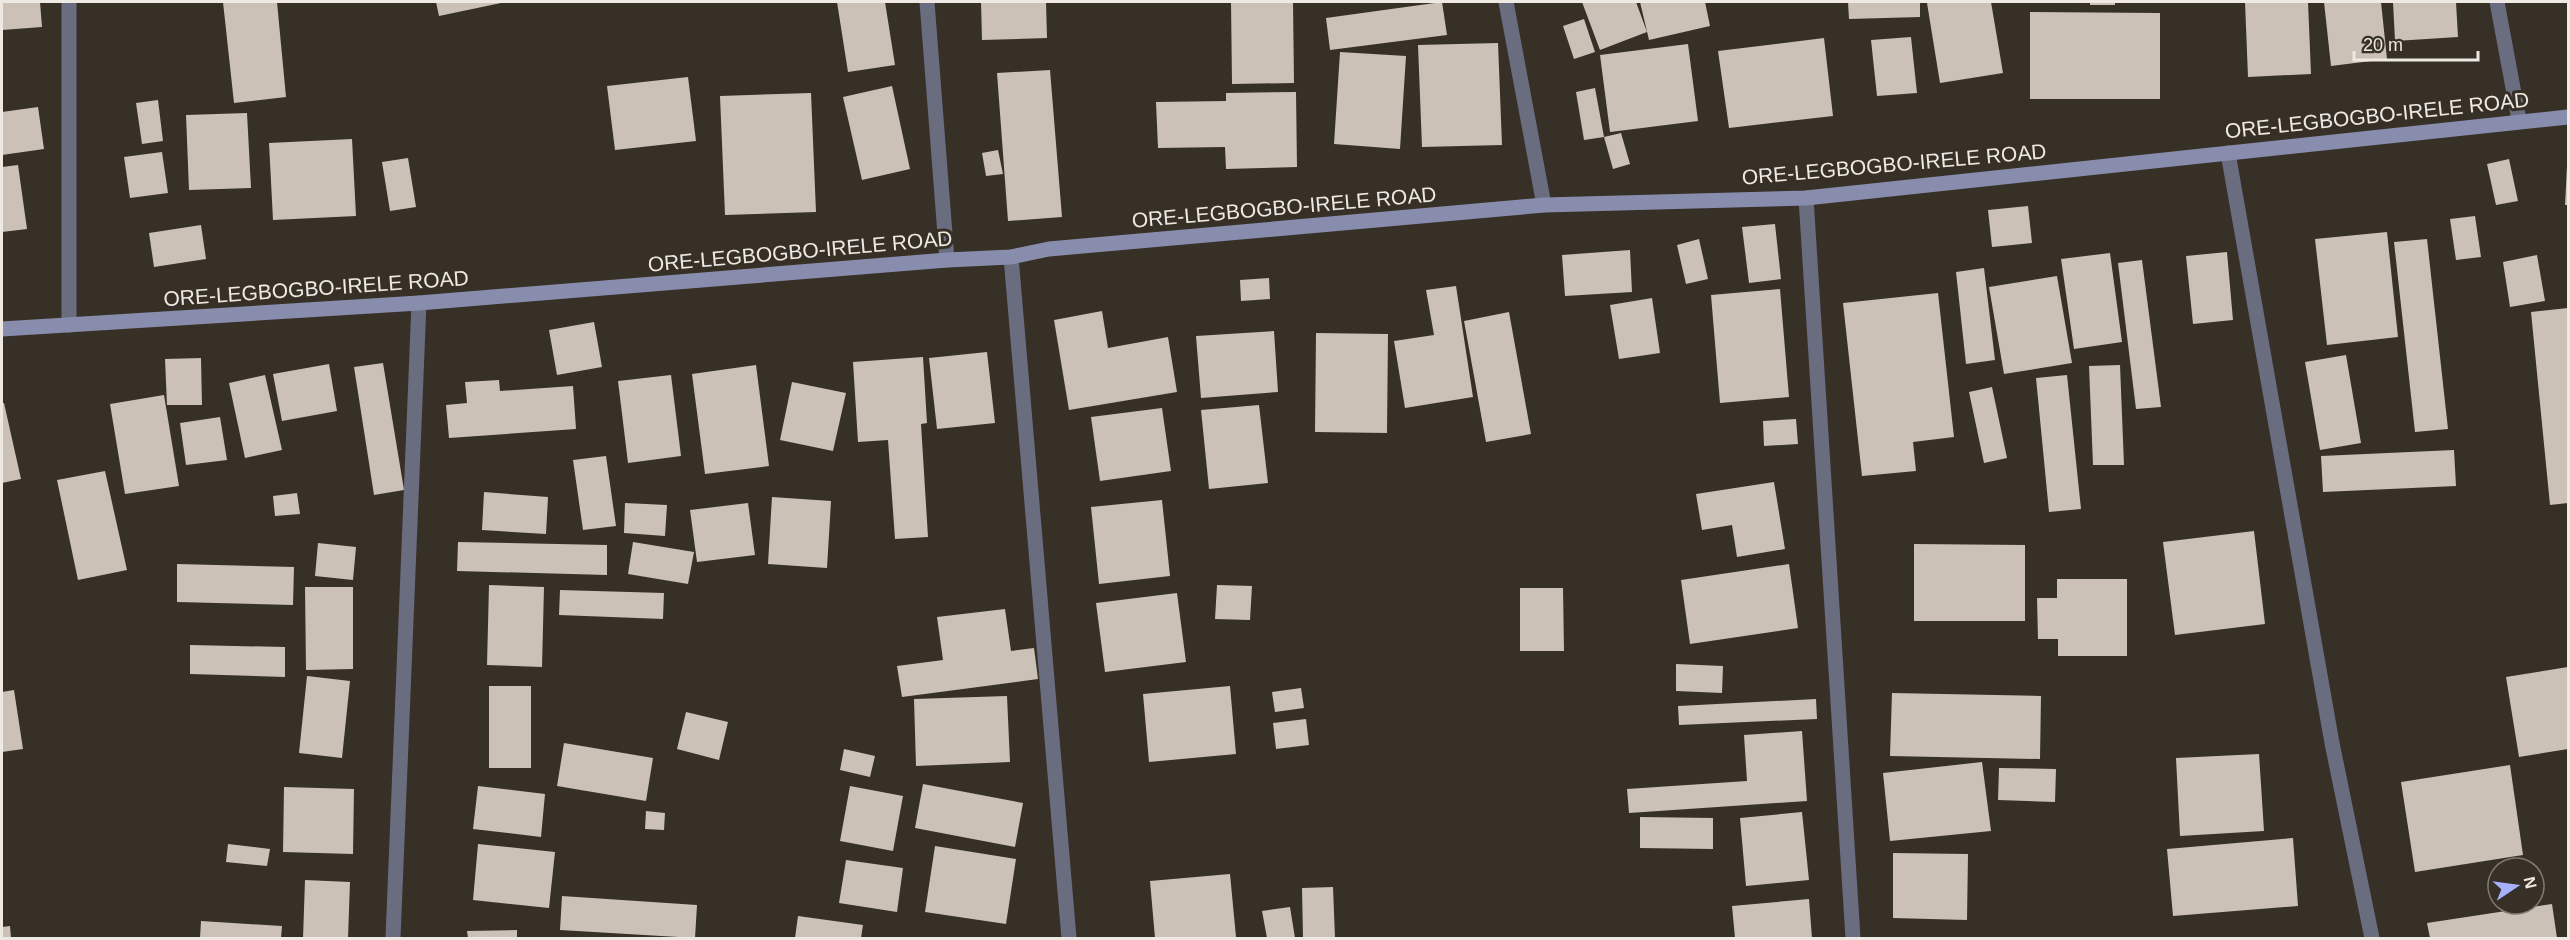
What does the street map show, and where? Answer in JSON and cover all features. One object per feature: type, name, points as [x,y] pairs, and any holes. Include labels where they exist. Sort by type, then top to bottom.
[{"type":"main road","name":"ORE-LEGBOGBO-IRELE ROAD","points":[[2,329],[420,303],[947,260],[1011,257],[1049,249],[1544,205],[1806,198],[2519,120],[2568,117]]},
{"type":"street","points":[[69,2],[69,325]]},
{"type":"street","points":[[927,2],[947,260]]},
{"type":"street","points":[[1506,2],[1544,205]]},
{"type":"street","points":[[2497,2],[2519,120]]},
{"type":"street","points":[[2228,153],[2332,743],[2372,939]]},
{"type":"street","points":[[1806,198],[1853,939]]},
{"type":"street","points":[[1011,257],[1069,939]]},
{"type":"street","points":[[393,939],[420,303]]},
{"type":"building","points":[[2,2],[40,2],[42,27],[2,30]]},
{"type":"building","points":[[223,2],[277,2],[286,97],[234,103]]},
{"type":"building","points":[[436,2],[501,2],[501,3],[439,16]]},
{"type":"building","points":[[837,2],[885,2],[895,65],[848,72]]},
{"type":"building","points":[[981,2],[1046,2],[1047,38],[982,40]]},
{"type":"building","points":[[1231,2],[1293,2],[1294,83],[1232,84]]},
{"type":"building","points":[[1442,2],[1447,35],[1330,50],[1326,18]]},
{"type":"building","points":[[1582,2],[1636,2],[1647,32],[1600,50]]},
{"type":"building","points":[[1640,2],[1705,2],[1710,26],[1649,40]]},
{"type":"building","points":[[1848,2],[1920,2],[1920,17],[1849,19]]},
{"type":"building","points":[[1991,2],[2003,73],[1940,83],[1927,3]]},
{"type":"building","points":[[2090,2],[2115,2],[2115,5],[2090,5]]},
{"type":"building","points":[[2245,2],[2308,2],[2311,74],[2248,77]]},
{"type":"building","points":[[2324,2],[2381,2],[2387,59],[2331,66]]},
{"type":"building","points":[[2393,2],[2456,2],[2458,37],[2395,41]]},
{"type":"building","points":[[2030,12],[2160,13],[2160,99],[2030,99]]},
{"type":"building","points":[[1584,19],[1595,52],[1574,59],[1563,26]]},
{"type":"building","points":[[1911,37],[1917,93],[1877,96],[1871,40]]},
{"type":"building","points":[[1824,38],[1833,116],[1729,128],[1718,51]]},
{"type":"building","points":[[1498,43],[1502,145],[1422,147],[1418,45]]},
{"type":"building","points":[[1688,44],[1698,121],[1610,132],[1600,55]]},
{"type":"building","points":[[1340,52],[1406,56],[1400,149],[1334,144]]},
{"type":"building","points":[[1050,70],[1062,217],[1008,221],[997,73]]},
{"type":"building","points":[[688,77],[696,141],[615,150],[607,86]]},
{"type":"building","points":[[892,86],[910,169],[862,180],[843,97]]},
{"type":"building","points":[[1595,88],[1604,137],[1584,140],[1576,92]]},
{"type":"building","points":[[1296,92],[1297,167],[1226,169],[1225,147],[1158,148],[1156,102],[1226,101],[1226,93]]},
{"type":"building","points":[[811,93],[816,212],[725,215],[720,96]]},
{"type":"building","points":[[158,100],[163,141],[142,144],[136,103]]},
{"type":"building","points":[[38,107],[44,149],[2,155],[2,112]]},
{"type":"building","points":[[247,113],[251,188],[189,190],[186,115]]},
{"type":"building","points":[[1621,133],[1630,164],[1613,169],[1604,137]]},
{"type":"building","points":[[352,139],[356,216],[273,220],[269,143]]},
{"type":"building","points":[[998,150],[1003,174],[986,176],[982,153]]},
{"type":"building","points":[[162,152],[168,193],[130,198],[124,157]]},
{"type":"building","points":[[408,158],[416,207],[390,211],[382,162]]},
{"type":"building","points":[[2509,159],[2518,201],[2496,205],[2487,164]]},
{"type":"building","points":[[18,165],[27,229],[2,232],[2,167]]},
{"type":"building","points":[[2567,166],[2568,205],[2565,205]]},
{"type":"building","points":[[2028,206],[2032,243],[1992,247],[1988,210]]},
{"type":"building","points":[[2475,216],[2481,257],[2456,260],[2450,219]]},
{"type":"building","points":[[1775,224],[1781,279],[1749,283],[1742,227]]},
{"type":"building","points":[[201,225],[206,259],[154,267],[149,233]]},
{"type":"building","points":[[2387,232],[2398,337],[2327,345],[2315,239]]},
{"type":"building","points":[[1699,239],[1708,279],[1686,284],[1677,245]]},
{"type":"building","points":[[2427,239],[2448,429],[2415,432],[2394,242]]},
{"type":"building","points":[[1630,250],[1632,292],[1565,296],[1562,255]]},
{"type":"building","points":[[2227,252],[2233,320],[2193,324],[2186,256]]},
{"type":"building","points":[[2110,253],[2122,342],[2074,349],[2061,259]]},
{"type":"building","points":[[2537,255],[2545,301],[2510,307],[2503,262]]},
{"type":"building","points":[[2142,260],[2161,407],[2136,409],[2118,263]]},
{"type":"building","points":[[1984,268],[1995,360],[1966,364],[1956,272]]},
{"type":"building","points":[[2057,276],[2072,363],[2004,374],[1989,287]]},
{"type":"building","points":[[1269,278],[1270,299],[1241,301],[1240,280]]},
{"type":"building","points":[[1456,286],[1473,397],[1405,408],[1394,341],[1434,335],[1426,290]]},
{"type":"building","points":[[1780,289],[1789,397],[1720,403],[1711,295]]},
{"type":"building","points":[[1938,293],[1954,437],[1913,442],[1916,471],[1862,476],[1843,303]]},
{"type":"building","points":[[1652,298],[1660,353],[1619,359],[1610,305]]},
{"type":"building","points":[[2568,308],[2568,503],[2550,505],[2531,312]]},
{"type":"building","points":[[1102,311],[1108,348],[1168,337],[1177,392],[1069,410],[1054,320]]},
{"type":"building","points":[[1509,312],[1531,434],[1486,442],[1464,321]]},
{"type":"building","points":[[594,322],[602,367],[557,375],[549,330]]},
{"type":"building","points":[[1274,331],[1278,392],[1201,398],[1196,336]]},
{"type":"building","points":[[1316,333],[1388,334],[1387,433],[1315,432]]},
{"type":"building","points":[[987,352],[995,423],[937,429],[929,358]]},
{"type":"building","points":[[2346,355],[2361,443],[2320,450],[2305,362]]},
{"type":"building","points":[[923,357],[927,423],[921,424],[928,537],[895,539],[888,440],[858,442],[853,362]]},
{"type":"building","points":[[201,358],[202,405],[167,405],[165,359]]},
{"type":"building","points":[[383,363],[404,490],[374,495],[354,367]]},
{"type":"building","points":[[329,364],[337,411],[282,421],[273,374]]},
{"type":"building","points":[[756,365],[769,466],[705,474],[692,374]]},
{"type":"building","points":[[2120,365],[2124,465],[2093,465],[2089,366]]},
{"type":"building","points":[[265,375],[282,450],[245,458],[229,383]]},
{"type":"building","points":[[671,375],[681,456],[628,463],[618,381]]},
{"type":"building","points":[[2067,375],[2081,509],[2049,512],[2036,378]]},
{"type":"building","points":[[499,380],[500,391],[573,386],[576,429],[449,438],[446,405],[467,403],[465,382]]},
{"type":"building","points":[[792,382],[846,393],[833,451],[780,440]]},
{"type":"building","points":[[1992,387],[2007,458],[1984,463],[1969,392]]},
{"type":"building","points":[[164,395],[179,486],[125,494],[110,404]]},
{"type":"building","points":[[2,403],[4,403],[21,479],[2,483]]},
{"type":"building","points":[[1259,405],[1268,483],[1209,489],[1201,410]]},
{"type":"building","points":[[1162,408],[1171,471],[1100,481],[1091,417]]},
{"type":"building","points":[[220,417],[227,460],[186,465],[180,423]]},
{"type":"building","points":[[1796,419],[1798,444],[1764,446],[1763,421]]},
{"type":"building","points":[[2454,450],[2456,486],[2323,492],[2321,456]]},
{"type":"building","points":[[606,456],[616,526],[583,530],[573,460]]},
{"type":"building","points":[[105,471],[127,570],[78,580],[57,480]]},
{"type":"building","points":[[1774,482],[1785,549],[1737,557],[1732,525],[1702,530],[1696,494]]},
{"type":"building","points":[[484,492],[548,497],[546,534],[482,530]]},
{"type":"building","points":[[297,493],[300,514],[275,516],[273,496]]},
{"type":"building","points":[[772,497],[831,501],[827,568],[768,564]]},
{"type":"building","points":[[1162,500],[1170,576],[1099,584],[1091,507]]},
{"type":"building","points":[[625,503],[667,505],[665,536],[624,533]]},
{"type":"building","points":[[748,503],[755,555],[697,562],[690,510]]},
{"type":"building","points":[[2254,531],[2265,624],[2175,635],[2163,542]]},
{"type":"building","points":[[458,542],[607,545],[607,575],[457,571]]},
{"type":"building","points":[[633,542],[694,552],[688,584],[628,574]]},
{"type":"building","points":[[318,543],[356,547],[353,580],[315,576]]},
{"type":"building","points":[[1914,544],[2025,545],[2025,621],[1914,621]]},
{"type":"building","points":[[177,564],[294,567],[293,605],[177,602]]},
{"type":"building","points":[[1789,564],[1798,628],[1690,644],[1681,580]]},
{"type":"building","points":[[2057,579],[2127,579],[2127,656],[2058,656],[2058,639],[2038,639],[2037,598],[2057,598]]},
{"type":"building","points":[[489,585],[544,587],[542,667],[487,665]]},
{"type":"building","points":[[1217,585],[1252,586],[1250,620],[1215,619]]},
{"type":"building","points":[[305,587],[353,587],[353,669],[306,670]]},
{"type":"building","points":[[1520,588],[1563,588],[1564,651],[1520,651]]},
{"type":"building","points":[[560,590],[664,593],[663,619],[559,615]]},
{"type":"building","points":[[1177,593],[1186,662],[1105,672],[1096,603]]},
{"type":"building","points":[[1005,609],[1011,651],[1034,648],[1038,679],[902,697],[897,666],[943,660],[937,617]]},
{"type":"building","points":[[190,645],[285,647],[285,677],[190,674]]},
{"type":"building","points":[[1676,664],[1723,666],[1722,693],[1676,691]]},
{"type":"building","points":[[2568,667],[2568,749],[2519,757],[2506,677]]},
{"type":"building","points":[[307,676],[350,681],[342,758],[299,753]]},
{"type":"building","points":[[489,686],[531,686],[531,768],[489,768]]},
{"type":"building","points":[[1230,686],[1236,754],[1149,762],[1143,694]]},
{"type":"building","points":[[1301,688],[1304,708],[1275,712],[1272,692]]},
{"type":"building","points":[[14,690],[23,749],[2,752],[2,692]]},
{"type":"building","points":[[1892,693],[2041,696],[2040,759],[1890,756]]},
{"type":"building","points":[[1007,696],[1010,762],[916,766],[914,699]]},
{"type":"building","points":[[1816,699],[1817,719],[1679,725],[1678,706]]},
{"type":"building","points":[[686,712],[728,722],[719,760],[677,749]]},
{"type":"building","points":[[1306,719],[1309,745],[1276,749],[1273,723]]},
{"type":"building","points":[[1802,731],[1807,801],[1629,813],[1627,789],[1747,781],[1744,735]]},
{"type":"building","points":[[564,743],[653,758],[646,801],[557,786]]},
{"type":"building","points":[[844,749],[875,756],[870,777],[840,770]]},
{"type":"building","points":[[2259,754],[2264,831],[2180,836],[2176,758]]},
{"type":"building","points":[[1982,762],[1991,831],[1890,841],[1883,773]]},
{"type":"building","points":[[2510,765],[2523,855],[2486,856],[2486,861],[2415,872],[2401,782]]},
{"type":"building","points":[[1999,768],[2056,769],[2055,802],[1998,800]]},
{"type":"building","points":[[923,784],[1023,803],[1015,847],[915,828]]},
{"type":"building","points":[[478,786],[545,794],[541,837],[473,829]]},
{"type":"building","points":[[850,786],[903,796],[893,851],[840,841]]},
{"type":"building","points":[[284,787],[354,789],[353,854],[283,852]]},
{"type":"building","points":[[646,811],[665,813],[664,830],[645,829]]},
{"type":"building","points":[[1802,812],[1809,880],[1746,886],[1740,818]]},
{"type":"building","points":[[1640,817],[1713,818],[1713,849],[1640,848]]},
{"type":"building","points":[[2293,838],[2298,906],[2173,916],[2167,849]]},
{"type":"building","points":[[228,844],[270,849],[267,866],[226,862]]},
{"type":"building","points":[[478,844],[555,852],[549,908],[473,900]]},
{"type":"building","points":[[935,846],[1016,859],[1006,924],[925,912]]},
{"type":"building","points":[[1893,853],[1968,854],[1967,920],[1893,918]]},
{"type":"building","points":[[846,860],[903,868],[897,912],[839,903]]},
{"type":"building","points":[[1230,874],[1236,937],[1155,938],[1150,881]]},
{"type":"building","points":[[305,880],[350,882],[348,938],[303,938]]},
{"type":"building","points":[[1333,887],[1335,938],[1303,938],[1302,888]]},
{"type":"building","points":[[562,896],[697,905],[695,938],[560,930]]},
{"type":"building","points":[[1809,899],[1812,938],[1735,938],[1732,906]]},
{"type":"building","points":[[2552,904],[2557,938],[2430,938],[2427,923],[2486,914],[2486,916],[2546,916],[2546,905]]},
{"type":"building","points":[[1290,907],[1295,938],[1267,938],[1262,911]]},
{"type":"building","points":[[798,916],[863,925],[861,938],[795,938]]},
{"type":"building","points":[[201,921],[282,926],[281,938],[200,938]]},
{"type":"building","points":[[10,926],[11,938],[2,938],[2,927]]},
{"type":"building","points":[[517,930],[517,938],[468,938],[467,931]]}]
